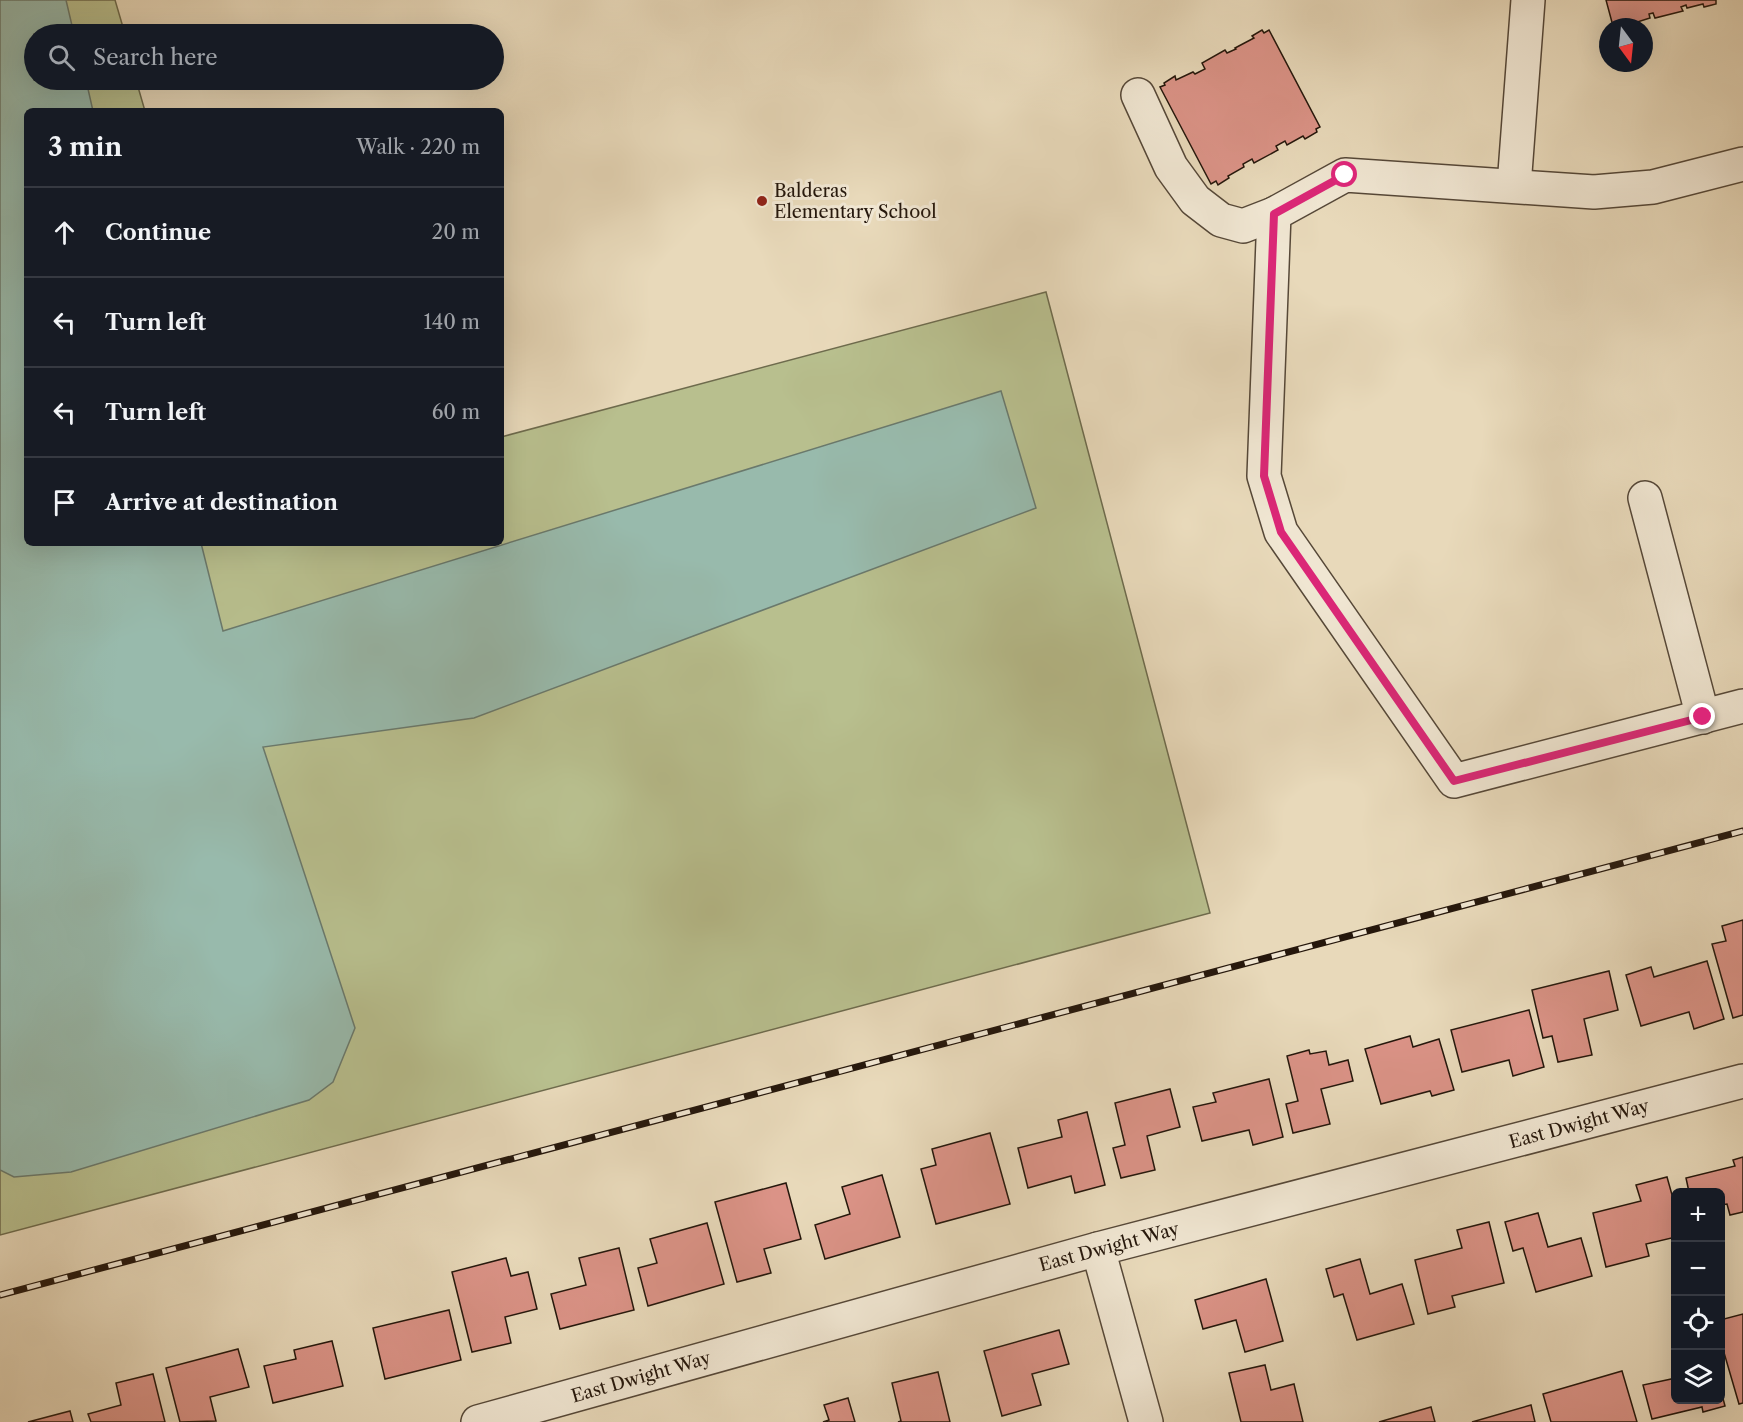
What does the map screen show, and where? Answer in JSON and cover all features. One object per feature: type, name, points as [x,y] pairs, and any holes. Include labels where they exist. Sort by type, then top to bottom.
[{"type":"street","points":[[1514,186],[1528,0]]},
{"type":"street","points":[[1138,95],[1171,167],[1195,200],[1221,220],[1243,226],[1274,214],[1345,175],[1594,192],[1653,187],[1743,164]]},
{"type":"street","points":[[1274,214],[1264,476],[1281,532],[1454,781],[1743,706]]},
{"type":"street","points":[[1645,498],[1703,717]]},
{"type":"street","name":"East Dwight Way","points":[[478,1422],[1098,1250],[1743,1081]]},
{"type":"street","points":[[1098,1250],[1146,1422]]},
{"type":"green space","points":[[0,0],[115,0],[122,24],[24,24],[24,90],[139,90],[144,108],[24,108],[24,546],[504,546],[504,436],[1046,292],[1210,913],[0,1235]]},
{"type":"shaded area","points":[[0,0],[66,0],[72,24],[24,24],[24,90],[88,90],[92,108],[24,108],[24,546],[202,546],[223,631],[1001,391],[1036,508],[474,718],[263,747],[355,1028],[333,1082],[309,1100],[71,1172],[14,1177],[0,1170]]},
{"type":"building","points":[[1606,0],[1716,0],[1716,4],[1687,8],[1686,5],[1681,7],[1683,11],[1655,18],[1653,13],[1649,14],[1650,18],[1611,18]]},
{"type":"building","points":[[1262,30],[1264,33],[1269,30],[1320,127],[1316,129],[1317,132],[1305,139],[1303,136],[1287,145],[1285,141],[1276,146],[1278,150],[1254,163],[1252,159],[1243,164],[1244,167],[1218,185],[1216,181],[1211,184],[1160,87],[1175,76],[1176,80],[1205,69],[1202,63],[1225,50],[1227,53],[1236,49]]},
{"type":"building","points":[[1743,920],[1743,1015],[1733,1018],[1712,944],[1726,941],[1722,926]]},
{"type":"building","points":[[1707,961],[1724,1019],[1694,1029],[1689,1012],[1641,1026],[1626,975],[1651,967],[1654,977]]},
{"type":"building","points":[[1609,971],[1618,1010],[1584,1019],[1592,1055],[1558,1062],[1552,1036],[1543,1038],[1532,990]]},
{"type":"building","points":[[1529,1010],[1544,1067],[1513,1076],[1509,1060],[1462,1072],[1451,1030]]},
{"type":"building","points":[[1410,1036],[1413,1047],[1439,1039],[1454,1090],[1432,1096],[1430,1091],[1381,1104],[1365,1049]]},
{"type":"building","points":[[1309,1050],[1310,1054],[1326,1051],[1329,1065],[1348,1060],[1353,1081],[1321,1089],[1330,1124],[1293,1133],[1286,1104],[1298,1101],[1287,1056]]},
{"type":"building","points":[[1269,1079],[1283,1137],[1253,1145],[1249,1130],[1202,1141],[1193,1107],[1216,1102],[1213,1093]]},
{"type":"building","points":[[1170,1089],[1180,1127],[1147,1136],[1155,1170],[1121,1178],[1113,1148],[1125,1145],[1115,1103]]},
{"type":"building","points":[[1087,1112],[1105,1185],[1075,1193],[1071,1176],[1028,1188],[1018,1148],[1062,1137],[1058,1120]]},
{"type":"building","points":[[990,1133],[1010,1204],[936,1224],[921,1169],[936,1165],[932,1149]]},
{"type":"building","points":[[1743,1157],[1743,1212],[1730,1215],[1727,1204],[1725,1204],[1725,1188],[1688,1188],[1686,1178],[1735,1166],[1733,1160]]},
{"type":"building","points":[[882,1175],[900,1237],[825,1259],[815,1225],[850,1214],[842,1187]]},
{"type":"building","points":[[1667,1177],[1671,1191],[1671,1238],[1646,1244],[1649,1256],[1606,1267],[1593,1213],[1641,1201],[1636,1185]]},
{"type":"building","points":[[786,1183],[801,1239],[764,1249],[771,1273],[737,1282],[715,1202]]},
{"type":"building","points":[[1538,1213],[1548,1247],[1581,1238],[1592,1276],[1536,1292],[1523,1248],[1513,1251],[1505,1222]]},
{"type":"building","points":[[1489,1222],[1504,1283],[1452,1296],[1455,1307],[1428,1314],[1415,1260],[1462,1248],[1457,1230]]},
{"type":"building","points":[[707,1223],[724,1284],[648,1306],[638,1268],[657,1263],[650,1239]]},
{"type":"building","points":[[619,1248],[634,1310],[560,1329],[551,1294],[586,1285],[579,1258]]},
{"type":"building","points":[[506,1258],[511,1276],[528,1272],[537,1309],[505,1317],[511,1343],[472,1352],[452,1272]]},
{"type":"building","points":[[1360,1259],[1370,1294],[1402,1284],[1414,1324],[1357,1340],[1343,1294],[1334,1297],[1326,1269]]},
{"type":"building","points":[[1266,1279],[1283,1341],[1245,1352],[1236,1320],[1203,1329],[1195,1300]]},
{"type":"building","points":[[449,1310],[461,1360],[385,1379],[373,1328]]},
{"type":"building","points":[[1743,1314],[1743,1403],[1739,1404],[1725,1356],[1725,1319]]},
{"type":"building","points":[[1059,1330],[1069,1364],[1032,1374],[1041,1405],[1002,1416],[984,1351]]},
{"type":"building","points":[[332,1341],[343,1386],[273,1403],[264,1366],[296,1359],[294,1350]]},
{"type":"building","points":[[238,1349],[249,1387],[210,1397],[216,1421],[180,1422],[166,1368]]},
{"type":"building","points":[[1265,1365],[1271,1390],[1294,1384],[1303,1422],[1241,1422],[1229,1373]]},
{"type":"building","points":[[1622,1371],[1637,1422],[1551,1422],[1543,1394]]},
{"type":"building","points":[[938,1372],[950,1422],[898,1422],[901,1421],[892,1383]]},
{"type":"building","points":[[153,1374],[165,1422],[91,1422],[88,1414],[121,1405],[116,1383]]},
{"type":"building","points":[[1671,1379],[1671,1404],[1724,1404],[1725,1406],[1703,1412],[1702,1407],[1652,1419],[1643,1385]]},
{"type":"building","points":[[848,1398],[855,1422],[823,1422],[829,1420],[824,1405]]},
{"type":"building","points":[[1531,1405],[1535,1422],[1472,1422]]},
{"type":"building","points":[[1431,1407],[1435,1422],[1379,1422]]},
{"type":"building","points":[[70,1411],[73,1422],[28,1422]]},
{"type":"railway","points":[[0,1295],[1743,831]]},
{"type":"place","name":"Balderas Elementary School","points":[[762,201]]},
{"type":"route","points":[[1345,175],[1274,214],[1264,476],[1281,532],[1454,781],[1703,717]]}]
